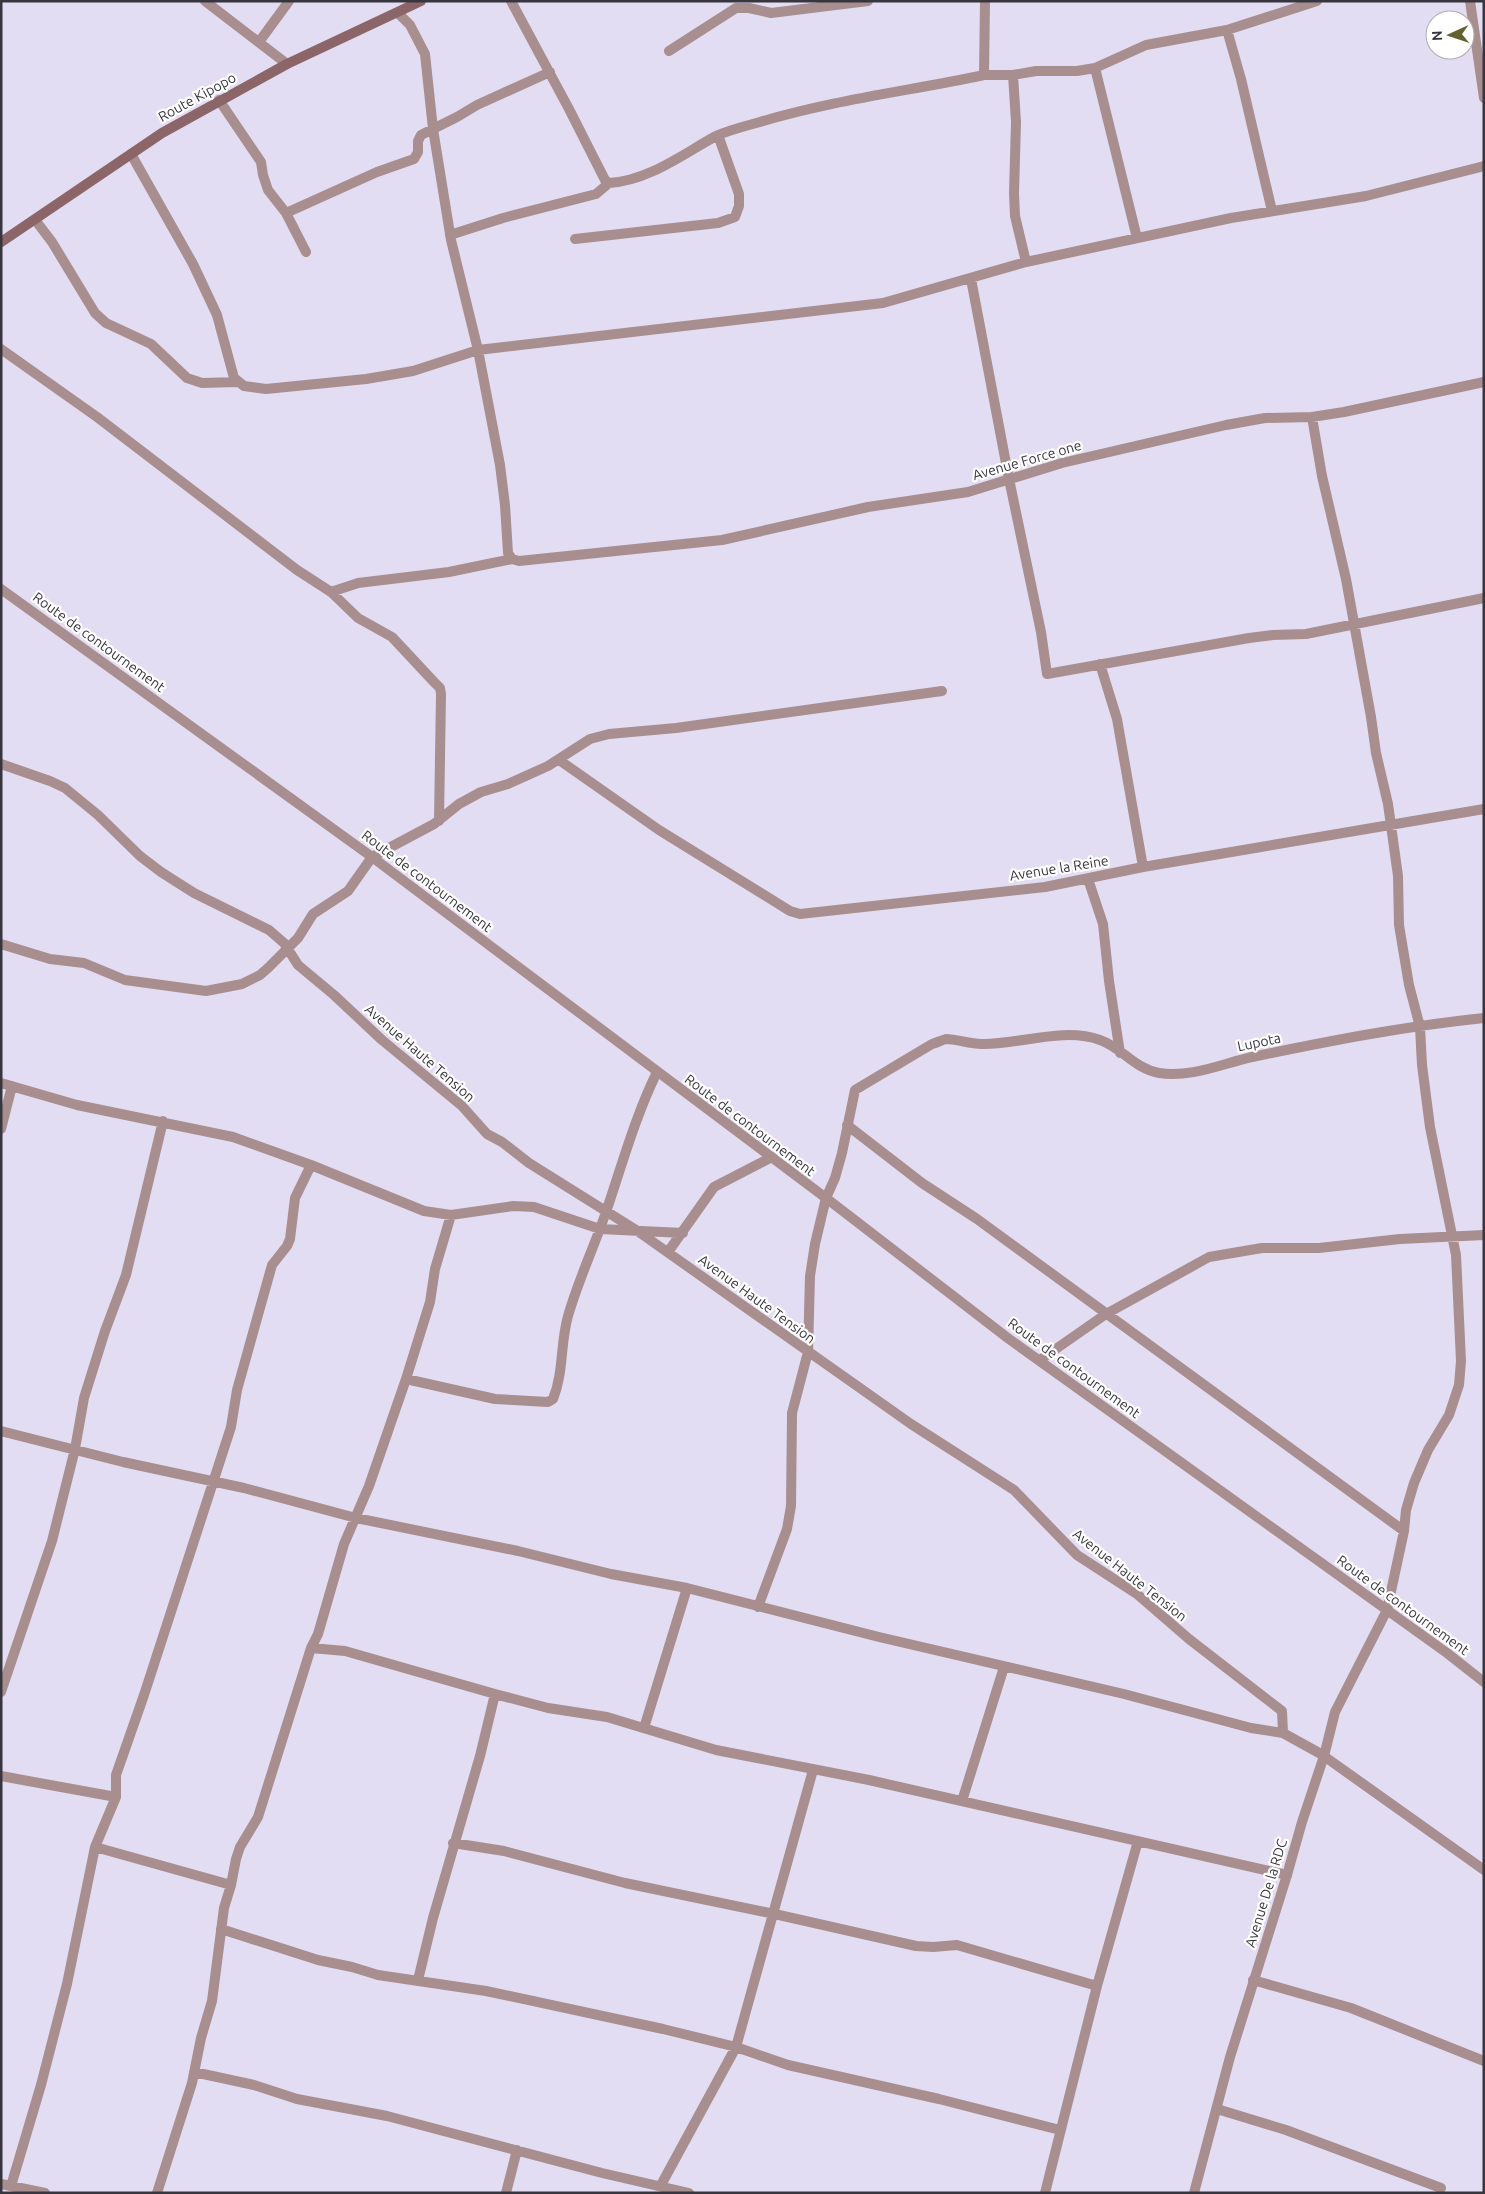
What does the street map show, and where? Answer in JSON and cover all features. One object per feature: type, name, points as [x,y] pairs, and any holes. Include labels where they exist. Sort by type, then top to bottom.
[{"type":"main road","name":"Route Kipopo","points":[[1,242],[36,221],[47,210],[162,133],[219,100],[287,64],[421,1]]},
{"type":"street","points":[[205,1],[287,64]]},
{"type":"street","points":[[259,42],[289,1]]},
{"type":"street","points":[[511,1],[550,72],[605,180],[609,183]]},
{"type":"street","points":[[669,51],[736,8],[749,8],[770,13],[868,1]]},
{"type":"street","points":[[984,75],[985,1]]},
{"type":"street","points":[[450,235],[503,218],[596,194],[609,183],[654,170],[718,135],[799,111],[984,75],[1013,75],[1036,71],[1077,71],[1095,68],[1146,45],[1227,30],[1317,1]]},
{"type":"street","points":[[1470,1],[1484,98]]},
{"type":"street","points":[[398,13],[410,25],[425,54],[450,235],[478,350],[500,465],[506,505],[508,553],[512,559]]},
{"type":"street","points":[[1227,30],[1241,79],[1272,212]]},
{"type":"street","points":[[1095,68],[1137,238]]},
{"type":"street","points":[[286,213],[377,172],[414,159],[418,152],[419,138],[477,105],[550,72]]},
{"type":"street","points":[[1013,75],[1016,122],[1013,182],[1015,216],[1026,262]]},
{"type":"street","points":[[219,100],[261,162],[268,190],[286,213],[306,252]]},
{"type":"street","points":[[575,239],[718,223],[735,217],[739,206],[739,194],[718,135]]},
{"type":"street","points":[[131,154],[193,264],[217,315],[227,347],[231,372],[238,382]]},
{"type":"street","points":[[36,221],[52,242],[95,313],[106,323],[151,344],[187,378],[210,383],[238,382],[253,388],[266,389],[366,379],[413,371],[478,350],[883,303],[1026,262],[1137,238],[1366,196],[1484,166]]},
{"type":"street","points":[[971,279],[1048,674],[1249,638],[1306,634],[1484,598]]},
{"type":"street","points":[[1,348],[97,417],[297,570],[331,592],[358,618],[395,641],[440,688],[442,702],[439,821]]},
{"type":"street","name":"Avenue Force one","points":[[331,592],[358,583],[449,572],[512,559],[519,561],[577,556],[722,540],[868,507],[968,492],[1062,463],[1226,425],[1265,418],[1312,416],[1398,401],[1484,382]]},
{"type":"street","name":"Avenue De la RDC","points":[[1194,2193],[1253,1980],[1288,1875],[1302,1822],[1324,1756],[1335,1712],[1387,1610],[1404,1531],[1406,1510],[1414,1483],[1428,1450],[1449,1415],[1459,1385],[1461,1361],[1456,1255],[1430,1127],[1422,1065],[1420,1027],[1412,999],[1403,949],[1398,876],[1389,824],[1388,804],[1376,753],[1354,623],[1322,476],[1312,416]]},
{"type":"street","name":"Route de contournement","points":[[1,589],[372,856],[826,1198],[1009,1339],[1387,1610],[1484,1682]]},
{"type":"street","points":[[1100,664],[1117,720],[1143,867]]},
{"type":"street","points":[[1,944],[50,959],[84,963],[125,980],[206,991],[242,984],[260,975],[298,938],[313,914],[348,891],[372,856],[439,821],[460,804],[481,792],[508,784],[559,760],[590,739],[609,734],[676,728],[942,691]]},
{"type":"street","name":"Avenue la Reine","points":[[559,760],[659,830],[790,911],[800,914],[947,899],[1088,879],[1143,867],[1484,809]]},
{"type":"street","name":"Avenue Haute Tension","points":[[1,764],[65,788],[98,815],[140,856],[161,872],[194,893],[257,922],[269,930],[287,948],[298,965],[334,995],[382,1040],[462,1106],[481,1129],[529,1163],[636,1230],[911,1424],[1014,1490],[1077,1555],[1137,1594],[1189,1639],[1282,1711],[1284,1733]]},
{"type":"street","points":[[1088,879],[1099,907],[1103,924],[1120,1053]]},
{"type":"street","name":"Lupota","points":[[758,1607],[787,1529],[791,1506],[792,1413],[808,1352],[810,1276],[815,1244],[826,1198],[837,1170],[855,1090],[932,1044],[946,1039],[970,1044],[998,1044],[1048,1035],[1093,1038],[1107,1043],[1151,1071],[1183,1074],[1338,1039],[1484,1018]]},
{"type":"street","points":[[406,1379],[511,1402],[552,1400],[562,1368],[562,1352],[567,1318],[606,1212],[641,1104],[657,1072]]},
{"type":"street","points":[[1,1083],[77,1105],[163,1121],[233,1137],[311,1165],[424,1211],[451,1215],[514,1206],[534,1207],[600,1229],[683,1233]]},
{"type":"street","points":[[1,1129],[12,1086]]},
{"type":"street","points":[[1,1692],[52,1541],[75,1449],[81,1410],[105,1331],[126,1275],[163,1121]]},
{"type":"street","points":[[847,1125],[922,1183],[977,1219],[1404,1531]]},
{"type":"street","points":[[668,1252],[714,1187],[772,1158]]},
{"type":"street","points":[[45,2193],[6,2185],[42,2085],[67,1984],[94,1847],[116,1797],[116,1775],[144,1695],[231,1426],[237,1390],[272,1265],[288,1246],[295,1198],[311,1165]]},
{"type":"street","points":[[157,2193],[187,2102],[201,2038],[214,1993],[224,1908],[231,1886],[236,1859],[240,1848],[258,1817],[311,1648],[318,1634],[344,1544],[356,1518],[406,1379],[430,1302],[435,1269],[451,1215]]},
{"type":"street","points":[[1040,1360],[1106,1314],[1209,1257],[1262,1248],[1319,1248],[1400,1239],[1453,1238],[1484,1234]]},
{"type":"street","points":[[1,1431],[213,1481],[356,1518],[486,1544],[611,1574],[687,1588],[1004,1667],[1114,1691],[1251,1728],[1284,1733],[1324,1756],[1484,1870]]},
{"type":"street","points":[[644,1728],[687,1588]]},
{"type":"street","points":[[311,1648],[345,1651],[494,1694],[548,1708],[607,1718],[716,1750],[962,1801],[1288,1875]]},
{"type":"street","points":[[962,1801],[1004,1667]]},
{"type":"street","points":[[418,1980],[453,1843],[478,1762],[494,1694]]},
{"type":"street","points":[[661,2185],[736,2047],[813,1770]]},
{"type":"street","points":[[1,1776],[116,1797]]},
{"type":"street","points":[[1045,2193],[1098,1986],[1138,1841]]},
{"type":"street","points":[[453,1843],[501,1851],[626,1883],[916,1946],[957,1945],[1098,1986]]},
{"type":"street","points":[[94,1847],[231,1886]]},
{"type":"street","points":[[221,1929],[318,1960],[378,1975],[532,2000],[736,2047],[788,2065],[939,2099],[1060,2130]]},
{"type":"street","points":[[1253,1980],[1364,2012],[1484,2060]]},
{"type":"street","points":[[194,2072],[254,2085],[297,2099],[387,2116],[602,2173],[661,2185],[689,2193]]},
{"type":"street","points":[[1217,2109],[1286,2130],[1440,2188]]},
{"type":"street","points":[[506,2193],[517,2150]]}]
